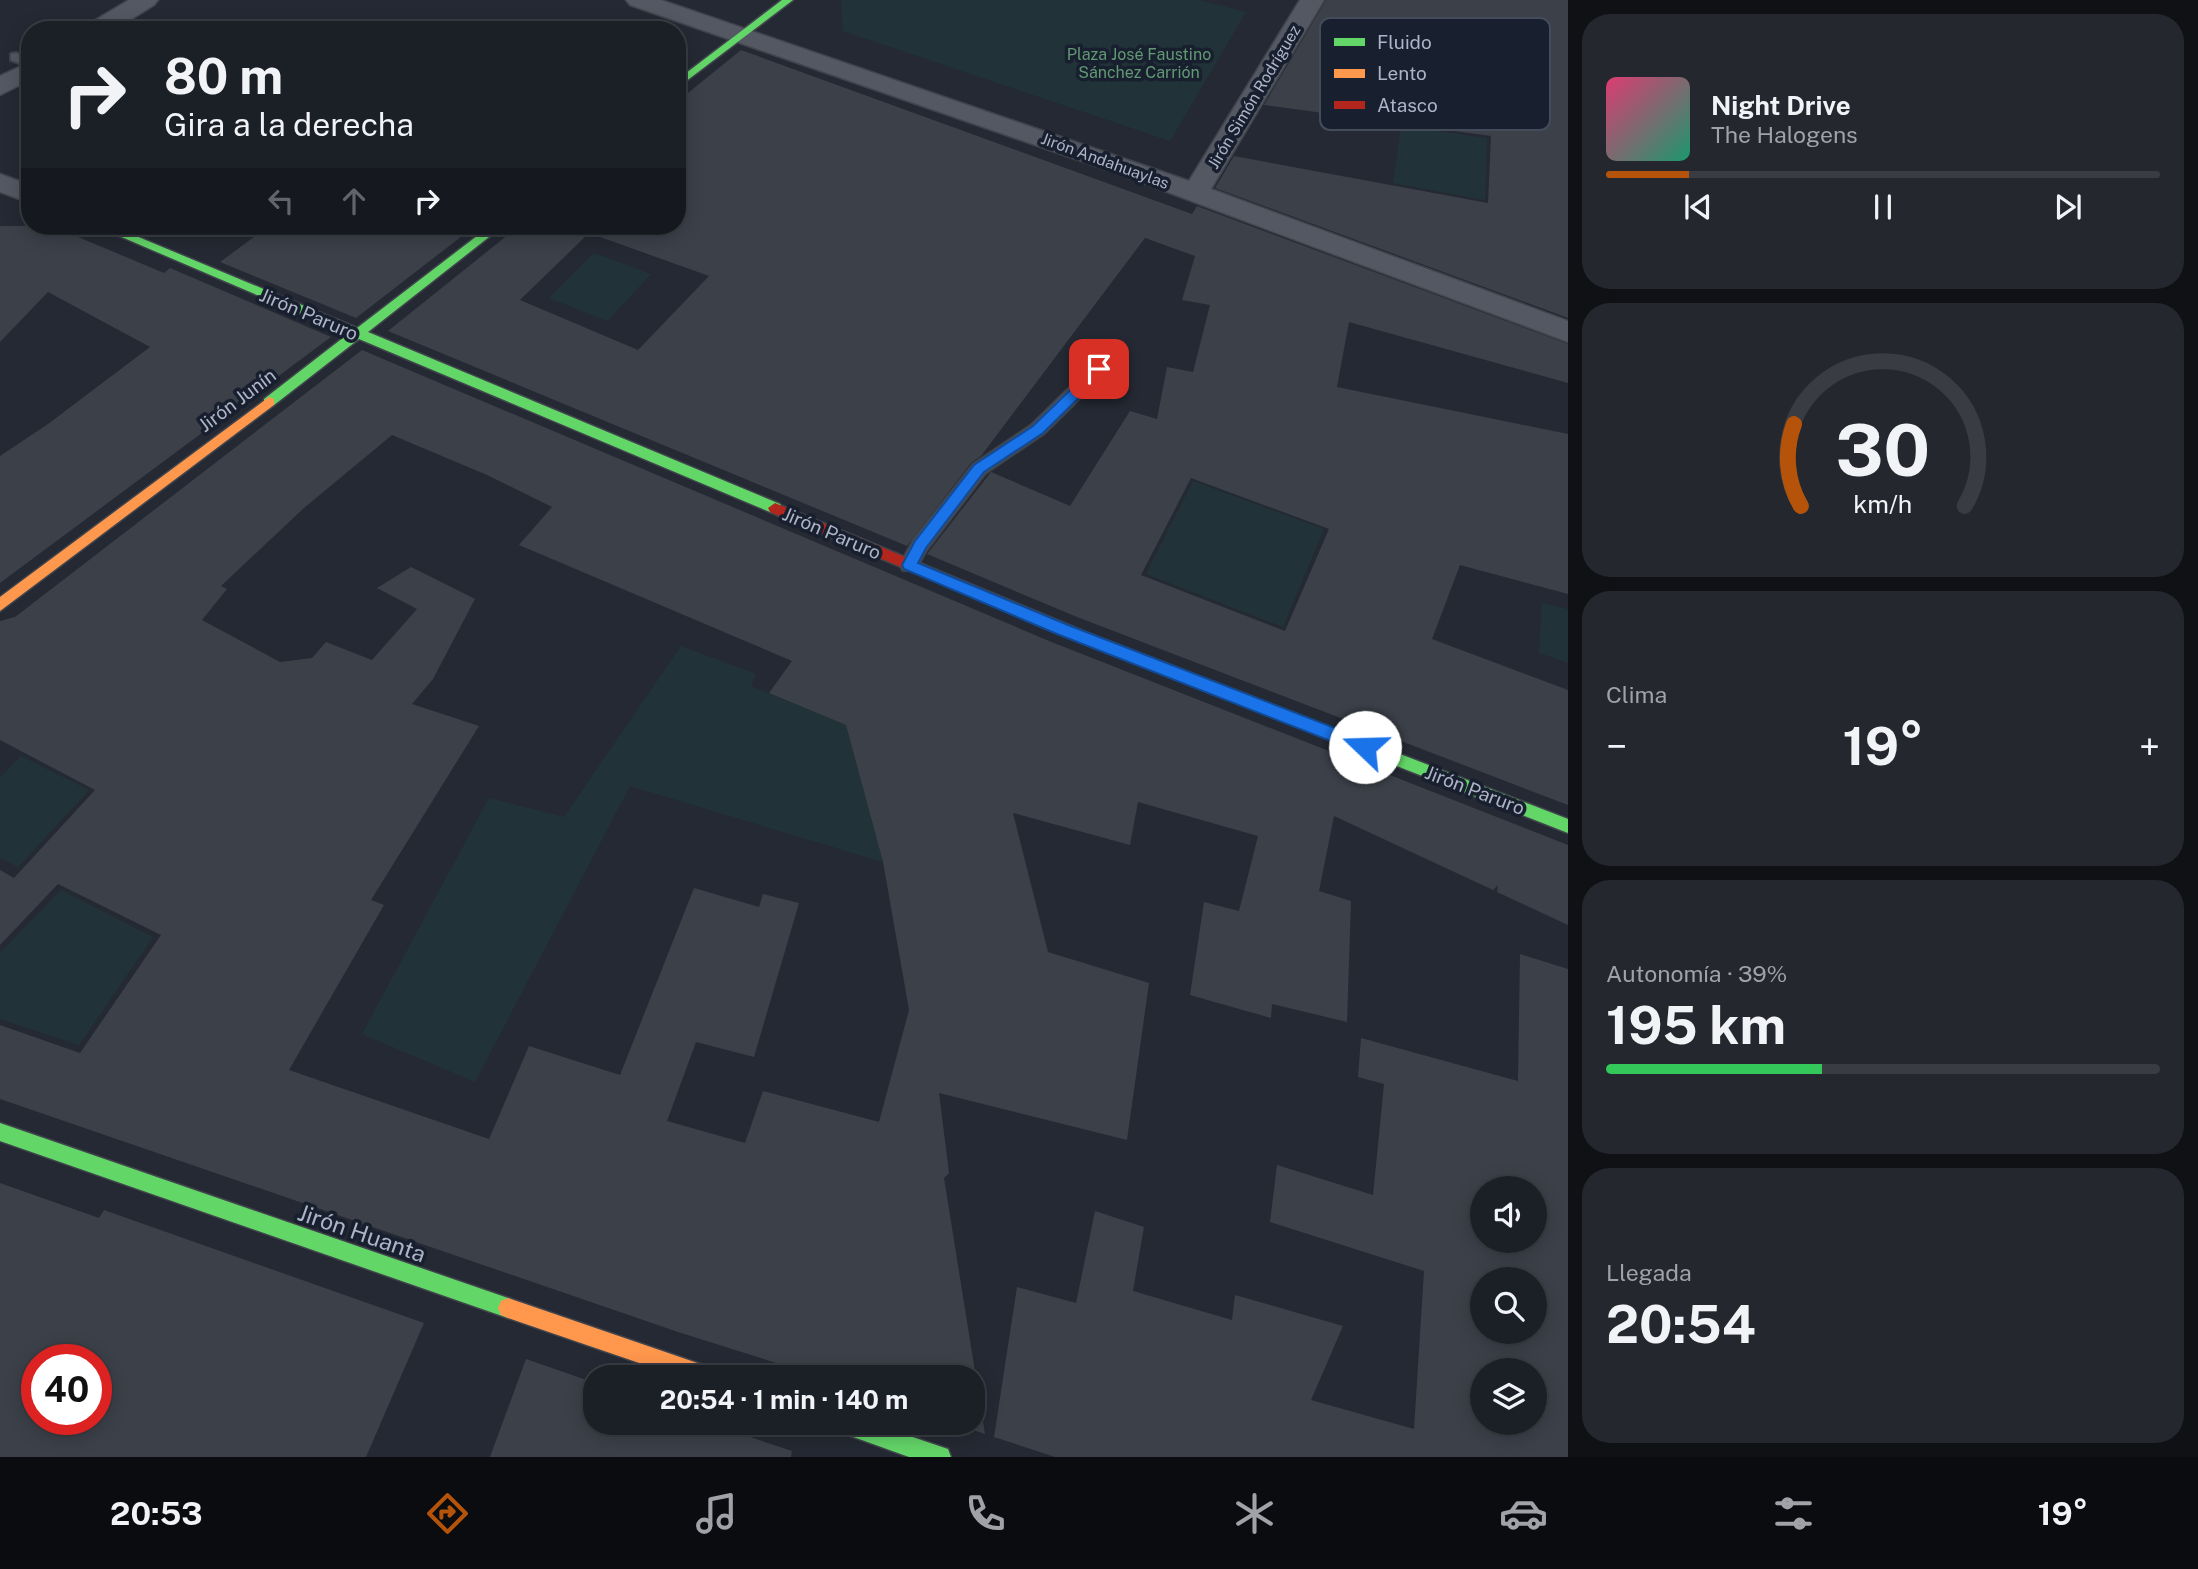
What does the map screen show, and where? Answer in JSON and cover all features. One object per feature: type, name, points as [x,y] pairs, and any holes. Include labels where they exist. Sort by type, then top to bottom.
[{"type":"street","points":[[111,21],[146,0]]},
{"type":"street","name":"Jirón Andahuaylas","points":[[638,0],[1195,194],[1568,332]]},
{"type":"street","points":[[686,78],[788,0]]},
{"type":"street","name":"Jirón Simón Rodríguez","points":[[1195,194],[1312,0]]},
{"type":"street","points":[[0,87],[21,65]]},
{"type":"street","points":[[0,182],[21,191]]},
{"type":"street","name":"Jirón Paruro","points":[[123,235],[1063,629],[1568,826]]},
{"type":"street","name":"Jirón Junín","points":[[0,605],[358,335],[486,235]]},
{"type":"street","name":"Jirón Huanta","points":[[0,1132],[674,1365]]},
{"type":"street","points":[[875,1435],[934,1456]]},
{"type":"lane","points":[[909,565],[920,545],[979,468],[1038,429],[1099,369]]},
{"type":"green space","name":"Plaza José Faustino Sánchez Carrión","points":[[841,0],[1199,0],[1246,12],[1170,141],[843,31]]},
{"type":"green space","points":[[1400,130],[1430,130],[1487,138],[1485,200],[1393,183]]},
{"type":"green space","points":[[594,253],[651,274],[607,321],[549,298]]},
{"type":"green space","points":[[1193,481],[1324,529],[1283,627],[1146,574]]},
{"type":"green space","points":[[1542,603],[1568,609],[1568,663],[1539,653]]},
{"type":"green space","points":[[681,646],[756,674],[751,686],[846,725],[883,862],[630,786],[475,1082],[362,1034],[489,798],[564,817]]},
{"type":"green space","points":[[21,756],[89,790],[18,867],[0,858],[0,778]]},
{"type":"green space","points":[[61,890],[153,937],[79,1045],[0,1019],[0,953]]},
{"type":"building","points":[[1326,0],[1568,0],[1568,318],[1215,188],[1234,156],[1488,203],[1491,136],[1447,130],[1550,130],[1550,18],[1320,18],[1320,113],[1264,105]]},
{"type":"building","points":[[741,50],[1192,214],[1197,206],[1568,344],[1568,383],[1349,322],[1337,387],[1568,434],[1568,594],[1460,565],[1432,639],[1568,690],[1568,805],[1077,617],[927,554],[991,472],[1070,506],[1130,411],[1157,419],[1167,367],[1193,372],[1210,305],[1182,300],[1195,256],[1145,238],[981,456],[971,463],[907,546],[388,331],[508,235],[587,235],[520,300],[638,350],[709,276],[595,235],[686,235],[686,94]],"holes":[[[1191,478],[1329,529],[1285,631],[1141,575]]]},
{"type":"building","points":[[0,226],[21,226],[21,235],[73,235],[164,273],[170,268],[331,337],[0,583],[0,456],[48,424],[150,347],[48,292],[0,342]]},
{"type":"building","points":[[257,235],[463,235],[356,318],[220,262]]},
{"type":"building","points":[[362,350],[1049,641],[1568,845],[1568,925],[1497,892],[1498,885],[1493,890],[1334,816],[1319,891],[1351,901],[1347,1022],[1272,1004],[1271,1018],[1190,995],[1204,902],[1239,911],[1258,836],[1138,802],[1130,845],[1013,813],[1048,952],[1149,983],[1127,1140],[939,1093],[949,1173],[944,1178],[974,1365],[783,1365],[678,1332],[0,1099],[0,1025],[80,1053],[161,935],[58,884],[0,945],[0,870],[14,878],[95,790],[0,740],[0,621],[15,617]],"holes":[[[392,435],[487,475],[552,507],[519,545],[792,661],[769,693],[846,725],[883,862],[909,1010],[879,1122],[763,1091],[745,1143],[667,1121],[696,1042],[754,1057],[799,903],[763,894],[759,907],[694,888],[620,1075],[529,1046],[489,1139],[289,1070],[384,905],[371,900],[479,726],[412,704],[433,679],[475,599],[411,567],[377,588],[417,609],[372,660],[326,642],[312,658],[280,662],[202,620],[227,589],[221,586],[304,508]]]},
{"type":"building","points":[[1520,954],[1568,969],[1568,1457],[1055,1457],[994,1437],[1017,1287],[1076,1303],[1095,1211],[1144,1227],[1133,1291],[1232,1320],[1235,1295],[1343,1326],[1311,1400],[1414,1429],[1424,1271],[1270,1222],[1277,1165],[1373,1195],[1384,1084],[1358,1077],[1361,1038],[1518,1081]]},
{"type":"building","points":[[0,1183],[99,1218],[104,1210],[424,1323],[366,1457],[0,1457]]},
{"type":"building","points":[[526,1359],[583,1379],[583,1435],[745,1435],[792,1451],[791,1457],[490,1457]]},
{"type":"traffic: fast","points":[[686,78],[788,0]]},
{"type":"traffic: fast","points":[[123,235],[775,508]]},
{"type":"traffic: fast","points":[[269,402],[485,235]]},
{"type":"traffic: fast","points":[[1090,640],[1568,826]]},
{"type":"traffic: fast","points":[[0,1132],[508,1308]]},
{"type":"traffic: fast","points":[[876,1435],[940,1457]]},
{"type":"traffic: slow","points":[[0,605],[269,402]]},
{"type":"traffic: slow","points":[[508,1308],[674,1365]]},
{"type":"traffic: jam","points":[[775,508],[1090,640]]},
{"type":"route","points":[[1099,369],[1038,429],[979,468],[920,545],[909,565],[1063,629],[1365,747]]}]
